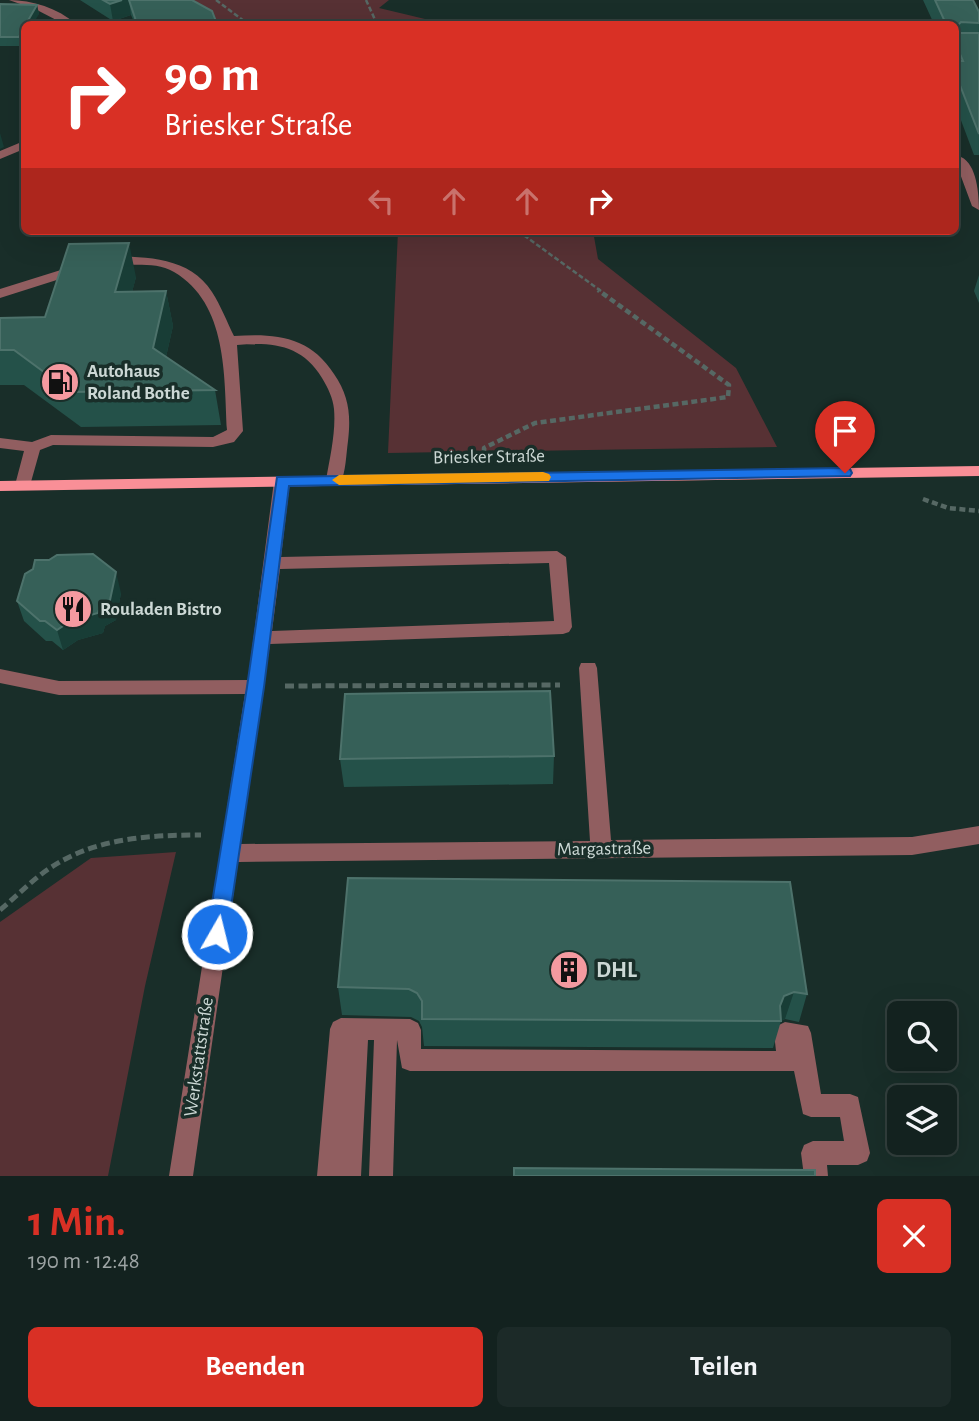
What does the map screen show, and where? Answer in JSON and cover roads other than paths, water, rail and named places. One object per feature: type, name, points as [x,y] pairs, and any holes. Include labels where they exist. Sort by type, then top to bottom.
[{"type":"main road","name":"Briesker Straße","points":[[0,486],[979,471]]},
{"type":"street","points":[[14,0],[41,8],[65,21]]},
{"type":"street","points":[[0,155],[21,146]]},
{"type":"street","points":[[961,161],[979,206]]},
{"type":"street","points":[[0,294],[106,260],[153,261],[179,269],[205,292],[229,341],[235,431],[228,438],[213,442],[51,440],[33,447],[0,443]]},
{"type":"street","points":[[229,341],[268,337],[294,344],[321,361],[336,390],[343,413],[334,480]]},
{"type":"street","points":[[23,485],[33,447]]},
{"type":"street","name":"Werkstattstraße","points":[[181,1176],[256,687],[282,481]]},
{"type":"street","points":[[262,638],[563,628],[557,557],[272,563]]},
{"type":"street","points":[[0,676],[59,688],[256,687]]},
{"type":"street","points":[[589,677],[601,849]]},
{"type":"street","name":"Margastraße","points":[[230,844],[601,849],[912,846],[979,835]]},
{"type":"street","points":[[329,1176],[341,1029],[410,1030],[410,1060],[789,1062],[785,1033],[800,1033],[811,1105],[850,1105],[858,1153],[813,1153],[816,1176]]},
{"type":"street","points":[[349,1176],[357,1029]]},
{"type":"street","points":[[382,1176],[386,1029]]},
{"type":"place","name":"Autohaus Roland Bothe","points":[[60,382]]},
{"type":"place","name":"Rouladen Bistro","points":[[73,609]]},
{"type":"place","name":"DHL","points":[[569,970]]}]
